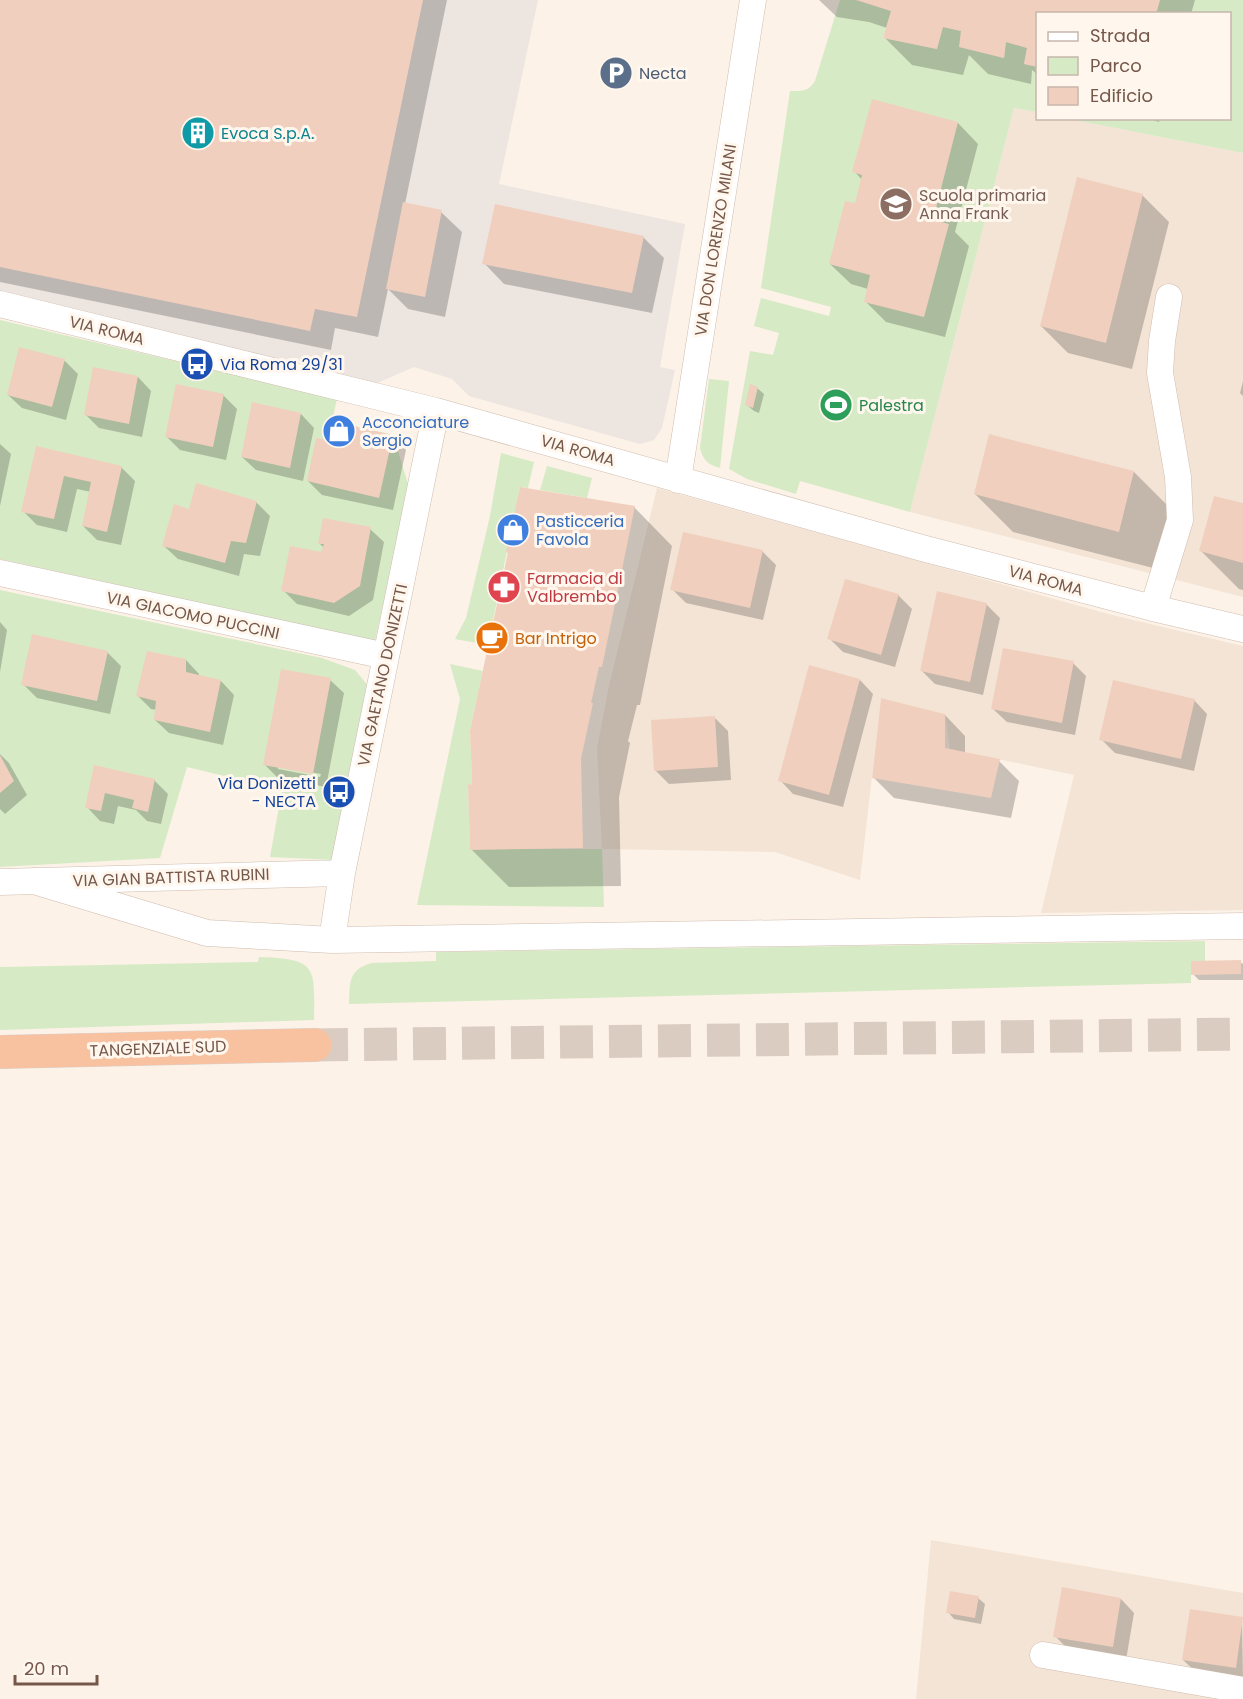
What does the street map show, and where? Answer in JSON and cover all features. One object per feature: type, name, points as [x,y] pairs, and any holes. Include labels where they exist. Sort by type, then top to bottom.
[{"type":"highway","name":"TANGENZIALE SUD","points":[[0,1052],[315,1045]]},
{"type":"street","name":"VIA DON LORENZO MILANI","points":[[678,480],[753,0]]},
{"type":"street","points":[[1153,608],[1180,520],[1178,477],[1160,373],[1169,297]]},
{"type":"street","name":"VIA ROMA","points":[[0,304],[436,411],[922,548],[1243,629]]},
{"type":"street","name":"VIA GAETANO DONIZETTI","points":[[332,940],[342,873],[436,411]]},
{"type":"street","name":"VIA GIACOMO PUCCINI","points":[[0,573],[386,656]]},
{"type":"street","name":"VIA GIAN BATTISTA RUBINI","points":[[0,882],[342,873]]},
{"type":"street","points":[[34,881],[207,933],[332,940],[1243,926]]},
{"type":"street","points":[[1043,1655],[1243,1690]]},
{"type":"shaded area","points":[[0,0],[538,0],[499,184],[685,224],[660,367],[675,370],[662,428],[654,440],[640,444],[469,396],[452,379],[414,367],[375,384],[0,291]]},
{"type":"shaded area","points":[[1014,108],[1036,112],[1036,120],[1074,120],[1243,153],[1243,597],[910,512]]},
{"type":"shaded area","points":[[657,488],[1108,614],[1243,646],[1243,910],[1041,913],[1074,775],[950,749],[945,714],[881,698],[860,880],[775,852],[602,849],[597,748],[609,686]]},
{"type":"shaded area","points":[[931,1540],[1243,1593],[1243,1699],[916,1699]]},
{"type":"green space","points":[[840,0],[855,0],[891,11],[883,38],[936,49],[943,27],[961,31],[960,47],[1004,58],[1006,42],[1027,48],[1024,64],[1036,67],[1036,112],[1014,108],[910,512],[800,481],[796,494],[747,479],[729,469],[750,351],[773,355],[779,333],[754,326],[761,298],[829,316],[831,307],[761,288],[790,91],[804,90],[815,81]]},
{"type":"green space","points":[[1160,0],[1243,0],[1243,153],[1074,120],[1231,120],[1231,12],[1156,12]]},
{"type":"green space","points":[[0,320],[337,399],[332,421],[393,435],[409,487],[375,641],[0,559]]},
{"type":"green space","points":[[709,379],[729,381],[720,468],[707,461],[700,448]]},
{"type":"green space","points":[[501,453],[534,462],[528,488],[520,487],[488,645],[455,639],[466,618],[490,516]]},
{"type":"green space","points":[[547,466],[592,478],[587,498],[540,490]]},
{"type":"green space","points":[[0,590],[322,658],[355,670],[370,688],[334,860],[270,857],[282,790],[187,767],[160,858],[0,867]]},
{"type":"green space","points":[[450,664],[483,671],[470,731],[472,785],[468,785],[470,849],[602,849],[604,907],[417,905],[460,699]]},
{"type":"green space","points":[[1205,941],[1205,961],[1191,962],[1191,983],[349,1004],[352,978],[363,966],[371,963],[436,961],[436,952]]},
{"type":"green space","points":[[259,957],[292,960],[309,969],[314,988],[314,1020],[0,1030],[0,967],[258,962]]},
{"type":"building","name":"Evoca S.p.A.","points":[[0,0],[423,0],[357,317],[315,309],[310,331],[0,267]]},
{"type":"building","points":[[857,0],[1160,0],[1157,12],[1036,12],[1036,67],[1024,64],[1027,48],[1006,42],[1004,58],[959,47],[961,31],[943,27],[937,49],[883,38],[891,11]]},
{"type":"building","points":[[872,99],[958,122],[933,220],[949,224],[924,317],[864,302],[870,275],[829,264],[845,201],[855,203],[862,175],[852,172]]},
{"type":"building","points":[[1077,177],[1143,194],[1106,343],[1040,326]]},
{"type":"building","points":[[403,202],[442,210],[425,297],[386,289]]},
{"type":"building","points":[[495,204],[644,236],[632,293],[482,264]]},
{"type":"building","points":[[19,347],[65,359],[52,407],[7,395]]},
{"type":"building","points":[[93,367],[138,376],[129,424],[84,415]]},
{"type":"building","points":[[176,384],[224,394],[213,447],[165,437]]},
{"type":"building","points":[[750,384],[758,387],[753,408],[745,405]]},
{"type":"building","points":[[252,402],[301,413],[290,468],[241,457]]},
{"type":"building","points":[[332,421],[393,435],[379,498],[307,481],[316,438],[328,440]]},
{"type":"building","points":[[989,434],[1134,471],[1119,532],[974,494]]},
{"type":"building","points":[[36,446],[122,466],[107,532],[82,526],[91,482],[64,476],[54,519],[21,512]]},
{"type":"building","points":[[196,483],[257,501],[246,543],[231,541],[225,563],[162,546],[174,504],[189,509]]},
{"type":"building","points":[[520,487],[635,506],[602,667],[599,667],[591,703],[593,703],[581,759],[583,848],[470,850],[468,784],[472,785],[472,780],[470,731]]},
{"type":"building","points":[[1214,496],[1243,503],[1243,563],[1199,551]]},
{"type":"building","points":[[323,518],[371,527],[360,586],[334,603],[281,591],[290,546],[321,552],[324,544],[318,544]]},
{"type":"building","points":[[683,532],[763,550],[750,608],[670,590]]},
{"type":"building","points":[[845,579],[899,594],[881,655],[827,639]]},
{"type":"building","points":[[937,591],[987,603],[970,682],[920,671]]},
{"type":"building","points":[[32,634],[108,651],[97,701],[21,685]]},
{"type":"building","points":[[1003,648],[1074,661],[1062,723],[991,709]]},
{"type":"building","points":[[147,651],[186,659],[186,672],[221,680],[210,732],[154,720],[156,701],[136,696]]},
{"type":"building","points":[[809,665],[860,679],[829,795],[778,781]]},
{"type":"building","points":[[281,669],[331,678],[313,774],[263,765]]},
{"type":"building","points":[[1113,680],[1195,699],[1181,759],[1099,740]]},
{"type":"building","points":[[881,698],[945,714],[945,748],[1000,759],[991,798],[872,778]]},
{"type":"building","points":[[715,716],[718,767],[654,771],[651,720]]},
{"type":"building","points":[[0,755],[14,781],[0,793]]},
{"type":"building","points":[[94,765],[155,779],[148,812],[132,808],[134,800],[105,793],[101,811],[85,808]]},
{"type":"building","points":[[1241,960],[1241,974],[1191,975],[1191,961]]},
{"type":"building","points":[[1062,1587],[1121,1598],[1113,1647],[1053,1637]]},
{"type":"building","points":[[950,1591],[979,1596],[975,1618],[946,1613]]},
{"type":"building","points":[[1190,1609],[1243,1617],[1236,1668],[1182,1660]]},
{"type":"tunnel","points":[[315,1045],[1243,1034]]},
{"type":"place","name":"Necta","points":[[616,73]]},
{"type":"place","name":"Evoca S.p.A.","points":[[198,133]]},
{"type":"place","name":"Scuola primaria Anna Frank","points":[[896,204]]},
{"type":"place","name":"Via Roma 29/31","points":[[197,364]]},
{"type":"place","name":"Palestra","points":[[836,405]]},
{"type":"place","name":"Acconciature Sergio","points":[[339,431]]},
{"type":"place","name":"Pasticceria Favola","points":[[513,530]]},
{"type":"place","name":"Farmacia di Valbrembo","points":[[504,587]]},
{"type":"place","name":"Bar Intrigo","points":[[492,638]]},
{"type":"place","name":"Via Donizetti - NECTA","points":[[339,792]]}]
